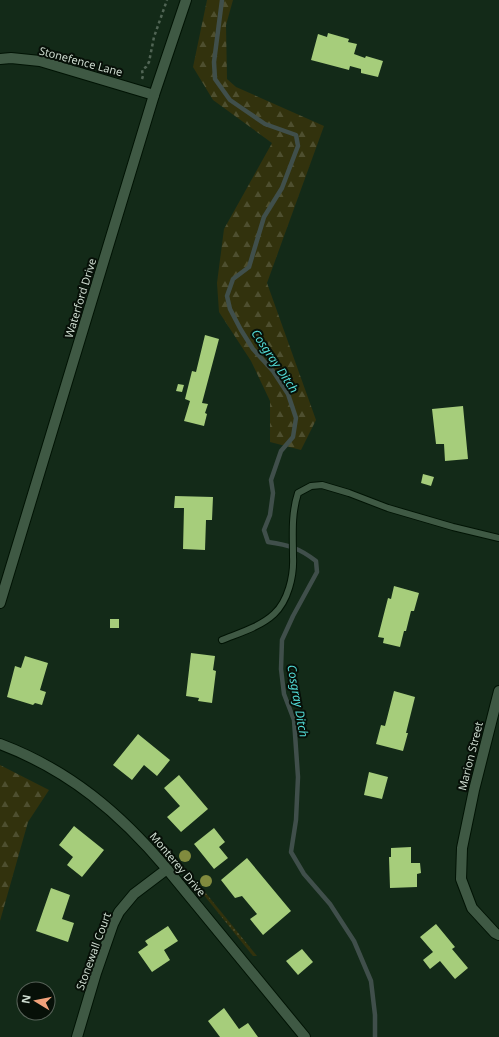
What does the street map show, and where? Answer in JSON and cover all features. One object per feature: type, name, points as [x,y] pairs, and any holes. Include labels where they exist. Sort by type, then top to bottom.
[{"type":"street","name":"Waterford Drive","points":[[0,603],[154,95],[186,0]]},
{"type":"street","name":"Stonefence Lane","points":[[0,59],[11,58],[40,61],[154,95]]},
{"type":"street","name":"Marion Street","points":[[499,691],[466,826],[462,848],[461,879],[472,908],[495,933],[499,935]]},
{"type":"street","name":"Monterey Drive","points":[[0,744],[44,764],[75,783],[102,802],[144,842],[305,1037]]},
{"type":"street","name":"Stonewall Court","points":[[76,1037],[96,973],[113,924],[119,912],[134,894],[167,869]]},
{"type":"lane","points":[[222,640],[258,624],[274,614],[286,597],[292,573],[293,515],[298,493],[311,486],[322,484],[388,508],[453,527],[499,538]]},
{"type":"path","points":[[138,90],[143,76],[142,70],[149,62],[154,37],[167,0]]},
{"type":"green space","points":[[207,0],[233,0],[226,25],[227,79],[236,87],[324,126],[267,283],[316,420],[301,450],[270,442],[270,401],[251,361],[219,312],[217,283],[224,229],[272,143],[213,100],[193,67]]},
{"type":"green space","points":[[0,765],[49,790],[28,822],[0,921]]},
{"type":"green space","points":[[196,881],[257,956],[253,956],[195,884]]},
{"type":"building","points":[[328,33],[349,39],[348,42],[357,44],[354,54],[365,58],[366,56],[383,61],[378,77],[361,73],[361,69],[350,66],[349,70],[311,60],[318,34],[327,37]]},
{"type":"building","points":[[205,335],[219,339],[202,403],[208,404],[205,413],[207,414],[204,426],[184,421],[190,401],[185,399],[192,371],[196,372]]},
{"type":"building","points":[[178,384],[184,385],[182,392],[176,391]]},
{"type":"building","points":[[463,406],[468,459],[445,461],[444,444],[436,444],[432,409]]},
{"type":"building","points":[[423,474],[434,477],[431,486],[421,483]]},
{"type":"building","points":[[175,496],[213,497],[212,520],[206,520],[205,550],[183,549],[184,508],[174,508]]},
{"type":"building","points":[[394,586],[419,593],[414,611],[411,611],[400,647],[383,643],[384,638],[378,637],[388,598],[391,599]]},
{"type":"building","points":[[110,619],[119,619],[119,628],[110,628]]},
{"type":"building","points":[[191,653],[215,656],[213,670],[216,671],[212,703],[198,701],[199,698],[186,696]]},
{"type":"building","points":[[25,656],[48,663],[40,690],[46,692],[42,705],[35,703],[33,705],[7,697],[15,666],[21,668]]},
{"type":"building","points":[[394,691],[415,697],[403,751],[376,744],[381,725],[385,726]]},
{"type":"building","points":[[138,734],[170,760],[157,776],[144,765],[132,780],[113,765]]},
{"type":"building","points":[[369,772],[388,777],[382,799],[364,795]]},
{"type":"building","points":[[179,775],[208,809],[181,832],[167,817],[180,806],[164,788]]},
{"type":"building","points":[[74,826],[104,850],[82,877],[67,865],[73,857],[59,845]]},
{"type":"building","points":[[214,828],[225,842],[219,847],[228,858],[214,869],[194,844]]},
{"type":"building","points":[[411,847],[411,863],[420,863],[421,873],[417,874],[417,887],[390,888],[389,857],[391,857],[391,848]]},
{"type":"building","points":[[247,858],[291,911],[263,935],[250,919],[257,914],[242,896],[235,898],[221,880]]},
{"type":"building","points":[[51,888],[70,895],[62,919],[74,923],[68,942],[36,931]]},
{"type":"building","points":[[436,924],[455,947],[452,949],[468,968],[455,979],[440,961],[430,969],[423,960],[433,952],[420,937]]},
{"type":"building","points":[[168,926],[178,941],[164,950],[170,960],[152,972],[138,952],[148,945],[145,941]]},
{"type":"building","points":[[302,949],[313,962],[298,975],[286,961]]},
{"type":"building","points":[[224,1008],[239,1029],[248,1023],[258,1037],[220,1037],[208,1021]]},
{"type":"waterway","name":"Cosgray Ditch","points":[[222,0],[214,62],[215,79],[230,100],[265,124],[296,135],[298,146],[282,188],[264,217],[249,267],[233,279],[227,296],[230,309],[241,330],[253,349],[273,371],[288,394],[296,418],[293,437],[281,451],[271,480],[273,493],[270,515],[264,530],[268,542],[294,548],[316,561],[317,572],[293,616],[282,640],[281,669],[284,694],[294,720],[298,777],[296,820],[291,852],[304,874],[330,904],[354,941],[371,981],[375,1015],[375,1037]]}]
